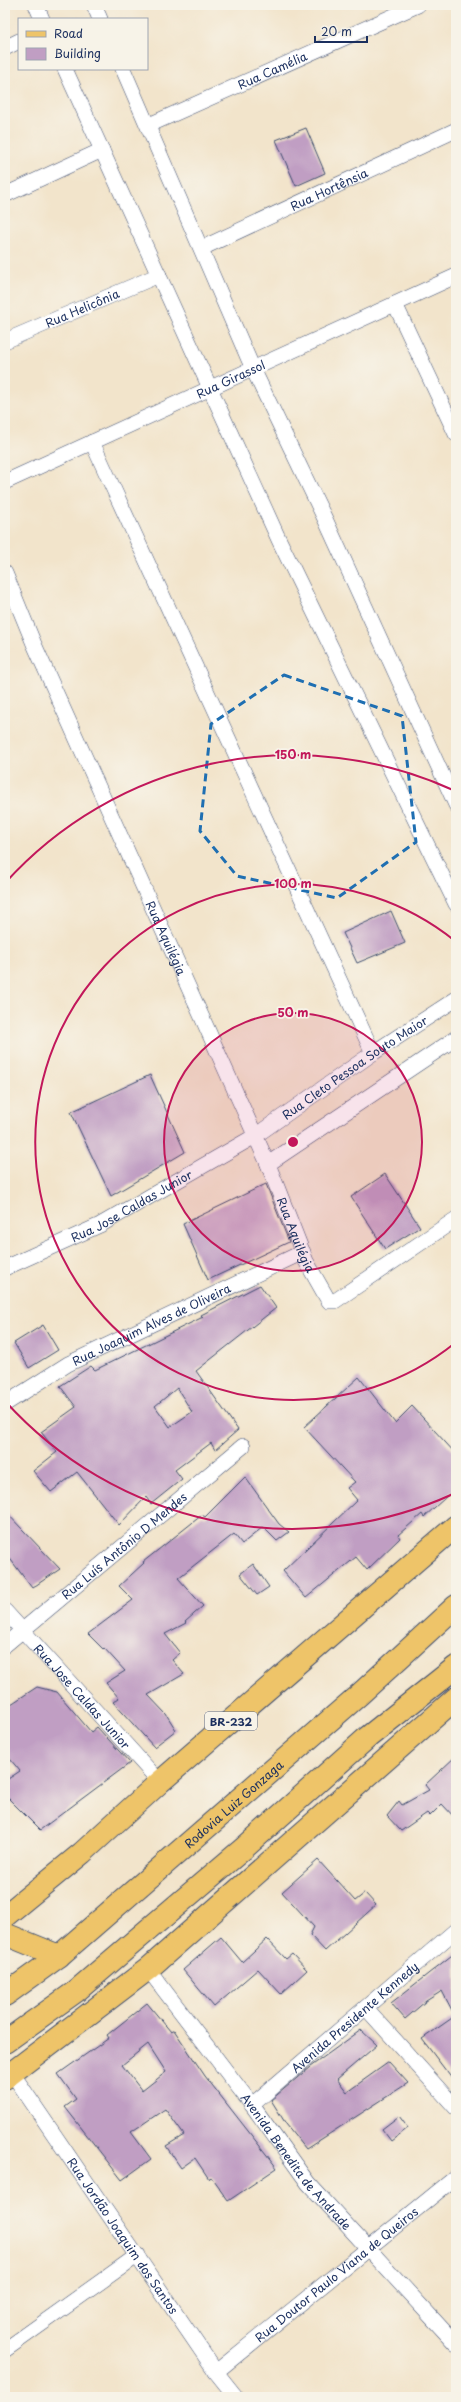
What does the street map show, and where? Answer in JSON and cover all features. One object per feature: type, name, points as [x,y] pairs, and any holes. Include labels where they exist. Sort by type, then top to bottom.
[{"type":"main road","name":"BR-232","points":[[5,1916],[82,1853],[160,1782],[456,1526]]},
{"type":"main road","name":"Rodovia Luiz Gonzaga","points":[[5,1994],[59,1956],[360,1694],[456,1606]]},
{"type":"main road","points":[[5,2042],[75,1992],[243,1849],[368,1737],[456,1667]]},
{"type":"main road","points":[[8,2075],[148,1969],[456,1698]]},
{"type":"main road","points":[[5,1934],[59,1956]]},
{"type":"street","points":[[36,5],[42,18]]},
{"type":"street","name":"Rua Camélia","points":[[149,125],[418,5]]},
{"type":"street","points":[[5,48],[18,42]]},
{"type":"street","points":[[65,70],[279,540],[456,904]]},
{"type":"street","points":[[123,70],[149,125],[253,369],[326,521],[456,805]]},
{"type":"street","name":"Rua Hortênsia","points":[[202,248],[456,130]]},
{"type":"street","points":[[5,195],[102,150]]},
{"type":"street","name":"Rua Helicônia","points":[[5,341],[159,275]]},
{"type":"street","name":"Rua Girassol","points":[[5,482],[456,276]]},
{"type":"street","points":[[395,304],[456,434]]},
{"type":"street","points":[[92,442],[373,1053]]},
{"type":"street","name":"Rua Aquilégia","points":[[5,573],[34,644],[268,1164],[303,1252],[329,1301],[335,1301],[456,1219]]},
{"type":"street","name":"Rua Cleto Pessoa Souto Maior","points":[[255,1136],[373,1053],[456,999]]},
{"type":"street","points":[[268,1164],[456,1038]]},
{"type":"street","name":"Rua Jose Caldas Junior","points":[[5,1268],[100,1225],[255,1136]]},
{"type":"street","name":"Rua Joaquim Alves de Oliveira","points":[[5,1404],[68,1364],[303,1252]]},
{"type":"street","name":"Rua Luís Antônio D Mendes","points":[[5,1645],[243,1446]]},
{"type":"street","name":"Rua Jose Caldas Junior","points":[[5,1611],[160,1782]]},
{"type":"street","name":"Avenida Presidente Kennedy","points":[[252,2105],[456,1930]]},
{"type":"street","name":"Avenida Benedita de Andrade","points":[[148,1969],[252,2105],[308,2183],[456,2344]]},
{"type":"street","points":[[366,2008],[456,2108]]},
{"type":"street","name":"Rua Jordão Joaquim dos Santos","points":[[8,2075],[138,2255],[216,2372],[236,2397]]},
{"type":"street","name":"Rua Doutor Paulo Viana de Queiros","points":[[216,2372],[456,2177]]},
{"type":"street","points":[[5,2350],[138,2255]]},
{"type":"highlighted area","points":[[284,675],[402,716],[416,842],[337,898],[237,876],[200,831],[211,724]]},
{"type":"building","points":[[306,128],[325,173],[296,186],[276,140]]},
{"type":"building","points":[[391,911],[405,943],[357,963],[343,933]]},
{"type":"building","points":[[150,1075],[185,1152],[111,1196],[71,1112]]},
{"type":"building","points":[[385,1174],[420,1227],[385,1249],[351,1197]]},
{"type":"building","points":[[266,1184],[289,1242],[208,1280],[183,1224]]},
{"type":"building","points":[[260,1285],[276,1308],[196,1371],[238,1430],[215,1450],[211,1443],[175,1470],[182,1479],[151,1504],[146,1497],[119,1525],[77,1472],[51,1492],[33,1471],[57,1452],[41,1432],[76,1407],[60,1386],[91,1366],[95,1370],[203,1317],[201,1315]],"holes":[[[177,1388],[192,1412],[170,1427],[155,1406]]]},
{"type":"building","points":[[43,1325],[58,1350],[29,1368],[14,1343]]},
{"type":"building","points":[[359,1377],[395,1423],[412,1406],[456,1454],[456,1488],[424,1517],[422,1514],[398,1535],[400,1538],[367,1570],[356,1557],[306,1598],[283,1571],[357,1500],[347,1488],[355,1482],[304,1427]]},
{"type":"building","points":[[245,1477],[279,1524],[289,1532],[277,1541],[263,1527],[242,1544],[234,1534],[178,1578],[203,1606],[185,1622],[186,1623],[165,1634],[180,1653],[172,1660],[184,1674],[148,1695],[166,1714],[176,1730],[154,1747],[113,1702],[119,1698],[106,1683],[125,1671],[104,1648],[103,1649],[88,1634],[133,1600],[119,1586],[144,1563],[143,1562],[202,1515],[205,1517]]},
{"type":"building","points":[[5,1511],[60,1569],[32,1588],[5,1552]]},
{"type":"building","points":[[253,1564],[269,1587],[257,1595],[240,1574]]},
{"type":"building","points":[[37,1687],[57,1692],[91,1732],[97,1727],[130,1763],[40,1830],[5,1795],[5,1781],[20,1771],[5,1753],[5,1708]]},
{"type":"building","points":[[456,1756],[456,1819],[442,1804],[430,1816],[427,1813],[401,1831],[387,1816],[399,1801],[402,1805],[429,1790],[425,1785]]},
{"type":"building","points":[[318,1860],[355,1901],[365,1893],[376,1905],[325,1951],[310,1935],[314,1927],[282,1892]]},
{"type":"building","points":[[221,1937],[242,1962],[267,1939],[286,1959],[292,1954],[307,1970],[281,1994],[258,1969],[214,2007],[183,1970]]},
{"type":"building","points":[[456,1952],[456,2084],[422,2039],[455,2016],[442,1991],[426,2001],[405,2019],[391,2003]]},
{"type":"building","points":[[147,2003],[171,2032],[174,2030],[205,2076],[277,2168],[228,2201],[211,2177],[209,2179],[195,2158],[181,2168],[166,2146],[184,2135],[165,2109],[131,2132],[151,2159],[122,2180],[65,2107],[76,2099],[58,2074],[109,2038],[107,2035]],"holes":[[[148,2044],[166,2072],[142,2091],[122,2065]]]},
{"type":"building","points":[[361,2030],[377,2045],[337,2079],[347,2092],[389,2062],[408,2083],[306,2149],[286,2124],[271,2100],[310,2067]]},
{"type":"building","points":[[399,2116],[408,2128],[391,2141],[382,2129]]}]
